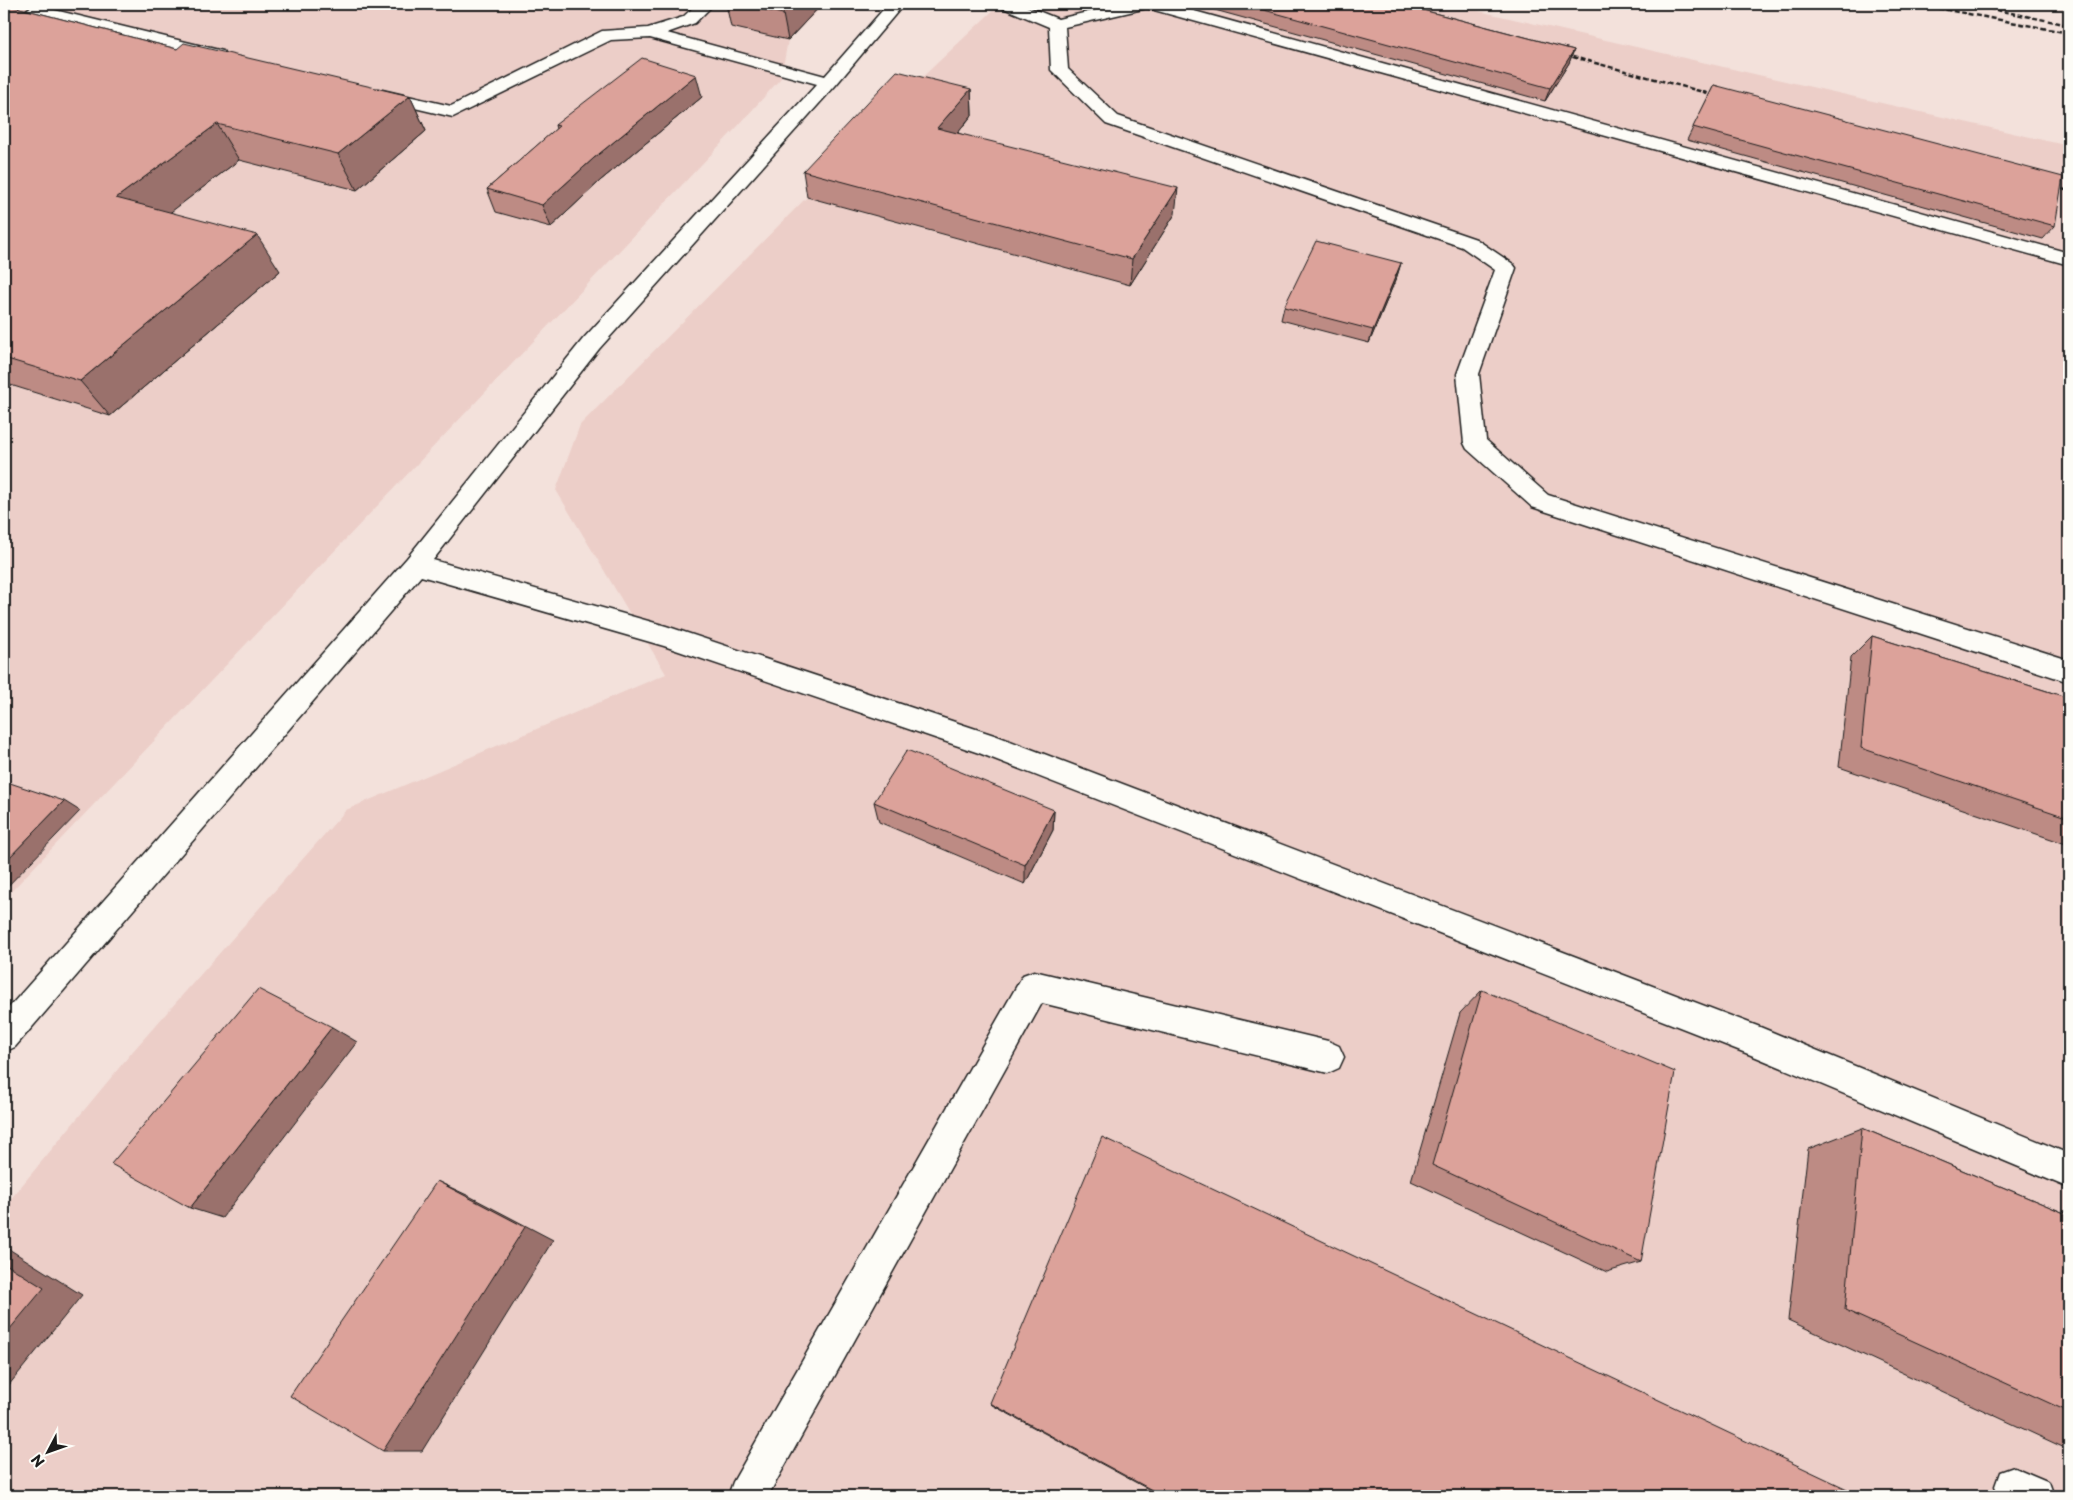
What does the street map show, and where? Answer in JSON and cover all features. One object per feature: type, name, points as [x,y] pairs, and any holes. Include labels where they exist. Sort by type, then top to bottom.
[{"type":"lane","points":[[358,89],[453,112],[608,35],[650,33],[689,20],[706,4]]},
{"type":"lane","points":[[4,1036],[416,565],[591,344],[829,82],[896,4]]},
{"type":"lane","points":[[1007,4],[1057,24],[1142,4]]},
{"type":"lane","points":[[1152,4],[2069,259]]},
{"type":"lane","points":[[34,10],[234,59]]},
{"type":"lane","points":[[1057,24],[1060,70],[1112,120],[1469,243],[1506,268],[1468,374],[1475,443],[1540,502],[2069,671]]},
{"type":"lane","points":[[650,33],[829,82]]},
{"type":"lane","points":[[416,565],[666,636],[987,744],[1760,1043],[2069,1171]]},
{"type":"lane","points":[[747,1496],[1034,986],[1328,1057]]},
{"type":"shaded area","points":[[4,4],[825,4],[788,40],[781,78],[738,126],[4,899]]},
{"type":"shaded area","points":[[1000,4],[1448,4],[2069,146],[2069,1496],[4,1496],[4,1207],[133,1051],[346,810],[666,674],[556,490],[580,425],[807,197],[900,98]]},
{"type":"building","points":[[4,4],[177,49],[184,43],[410,96],[338,154],[217,124],[116,198],[257,235],[80,381],[4,358]]},
{"type":"building","points":[[737,4],[793,4],[783,14]]},
{"type":"building","points":[[1242,4],[1400,4],[1574,50],[1550,88]]},
{"type":"building","points":[[642,58],[696,75],[594,158],[542,205],[487,189],[559,126],[555,125]]},
{"type":"building","points":[[897,71],[971,89],[937,128],[1178,188],[1132,259],[803,171]]},
{"type":"building","points":[[1714,85],[2063,177],[2055,226],[1693,127]]},
{"type":"building","points":[[1316,241],[1401,263],[1373,330],[1284,307]]},
{"type":"building","points":[[1872,636],[2069,698],[2069,818],[1861,748]]},
{"type":"building","points":[[907,750],[1054,810],[1025,865],[874,802]]},
{"type":"building","points":[[4,781],[64,801],[4,863]]},
{"type":"building","points":[[258,989],[332,1027],[190,1208],[111,1164]]},
{"type":"building","points":[[1482,990],[1675,1072],[1641,1262],[1432,1165]]},
{"type":"building","points":[[1862,1128],[2069,1215],[2069,1412],[1845,1310]]},
{"type":"building","points":[[1102,1137],[1862,1496],[1163,1496],[990,1403]]},
{"type":"building","points":[[437,1181],[525,1227],[383,1451],[290,1396]]},
{"type":"building","points":[[4,1263],[44,1288],[4,1336]]},
{"type":"railway","points":[[1916,4],[2069,33]]},
{"type":"railway","points":[[1967,4],[2069,25]]},
{"type":"railway","points":[[1558,53],[1722,97]]},
{"type":"railway","points":[[2048,185],[2069,191]]}]
